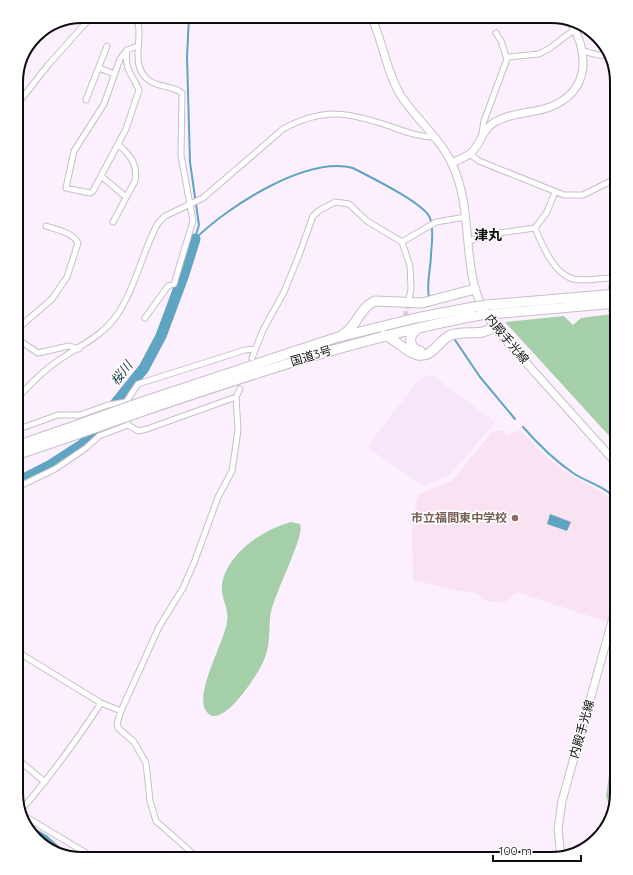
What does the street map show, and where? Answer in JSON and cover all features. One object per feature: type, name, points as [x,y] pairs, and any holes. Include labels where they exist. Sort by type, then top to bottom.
[{"type":"highway","points":[[335,338],[347,332],[369,303],[375,300],[422,303],[475,289]]},
{"type":"highway","name":"国道3号","points":[[23,452],[69,432],[335,338],[378,327],[474,307],[610,295]]},
{"type":"highway","name":"国道3号","points":[[141,407],[384,335],[422,326],[491,314],[610,304]]},
{"type":"highway","points":[[364,309],[365,324],[378,327]]},
{"type":"highway","points":[[422,326],[411,335],[411,344],[414,349],[425,350],[455,334],[484,332],[494,327]]},
{"type":"highway","points":[[384,335],[418,355],[430,352],[439,343]]},
{"type":"highway","name":"国道3号","points":[[23,444],[69,432]]},
{"type":"main road","name":"内殿手光線","points":[[373,23],[386,63],[396,86],[452,163],[463,200],[475,289],[483,309],[494,327],[610,456]]},
{"type":"main road","points":[[452,163],[470,154],[482,134],[492,124],[504,118],[550,107],[571,93],[582,75],[583,51],[575,29]]},
{"type":"main road","name":"内殿手光線","points":[[560,851],[558,829],[562,802],[610,634]]},
{"type":"street","points":[[23,97],[48,65],[86,23]]},
{"type":"street","points":[[138,23],[140,33],[138,46],[139,66],[147,79],[155,84],[176,88],[182,93],[181,155],[193,221],[174,284],[168,286],[145,318]]},
{"type":"street","points":[[507,57],[538,54],[550,48],[575,29]]},
{"type":"street","points":[[482,134],[484,121],[503,73],[507,57],[502,41],[496,33]]},
{"type":"street","points":[[86,100],[107,46]]},
{"type":"street","points":[[127,50],[125,61],[139,90],[126,130],[90,193],[66,188],[74,151],[104,104],[120,59],[127,50],[138,46]]},
{"type":"street","points":[[583,51],[604,55]]},
{"type":"street","points":[[99,68],[114,74]]},
{"type":"street","points":[[23,391],[48,368],[79,348],[117,316],[135,280],[158,223],[165,216],[202,198],[283,129],[297,122],[321,114],[352,116],[375,121],[422,137],[434,137]]},
{"type":"street","points":[[113,222],[136,176],[132,157],[118,144]]},
{"type":"street","points":[[470,154],[479,161],[564,195],[583,195],[610,182]]},
{"type":"street","points":[[101,176],[126,197]]},
{"type":"street","points":[[469,241],[491,234],[535,228],[546,212],[555,192]]},
{"type":"street","points":[[252,358],[263,330],[287,284],[313,216],[320,210],[335,202],[349,204],[367,221],[402,242],[410,266],[411,289],[409,299]]},
{"type":"street","points":[[402,242],[436,222],[466,217]]},
{"type":"street","points":[[23,324],[52,299],[67,277],[78,243],[75,238],[68,234],[46,226]]},
{"type":"street","points":[[535,228],[550,261],[558,269],[573,279],[610,278]]},
{"type":"street","points":[[23,344],[29,349],[38,353],[69,346],[79,348]]},
{"type":"street","points":[[236,397],[147,429],[138,431],[132,429],[128,425],[126,402],[138,384],[245,350],[255,349]]},
{"type":"street","points":[[191,852],[156,821],[150,801],[146,763],[134,742],[118,728],[117,721],[159,627],[186,582],[218,497],[232,471],[238,430],[236,397],[240,388]]},
{"type":"street","points":[[23,428],[58,415],[80,415],[108,405],[126,402]]},
{"type":"street","points":[[23,485],[56,470],[86,448],[99,436],[128,425]]},
{"type":"street","points":[[23,655],[97,698],[101,703],[121,711]]},
{"type":"street","points":[[25,805],[71,749],[101,703]]},
{"type":"street","points":[[23,764],[45,782]]},
{"type":"street","points":[[28,818],[84,852]]},
{"type":"shaded area","points":[[432,375],[495,422],[450,475],[424,486],[368,448],[376,435],[421,377]]},
{"type":"shaded area","name":"市立福間東中学校","points":[[500,430],[508,435],[520,430],[541,452],[564,471],[605,494],[610,499],[610,611],[607,622],[517,592],[504,603],[492,602],[485,600],[476,593],[455,590],[413,580],[412,528],[415,505],[419,494],[452,481],[493,431]]},
{"type":"green space","points":[[610,314],[610,437],[505,322],[564,316],[573,325],[581,318]]},
{"type":"green space","points":[[291,522],[300,524],[300,531],[298,541],[272,609],[268,645],[264,660],[248,687],[230,708],[221,714],[213,716],[206,711],[203,703],[207,680],[227,622],[222,592],[223,578],[232,561],[246,546],[272,529]]},
{"type":"green space","points":[[610,768],[609,803],[606,796]]},
{"type":"water","points":[[550,514],[571,522],[567,531],[547,524]]},
{"type":"waterway","points":[[189,23],[187,57],[190,162],[199,225],[195,238]]},
{"type":"waterway","points":[[195,239],[209,226],[227,213],[268,187],[291,177],[313,170],[334,166],[353,168],[418,205],[430,218],[432,236],[428,281],[429,297]]},
{"type":"waterway","name":"桜川","points":[[23,479],[49,466],[83,444],[144,368],[161,336],[183,277],[195,239]]},
{"type":"waterway","points":[[455,340],[480,377],[515,419]]},
{"type":"waterway","points":[[523,427],[540,446],[559,463],[573,473],[610,494]]},
{"type":"tunnel","points":[[398,345],[409,300]]},
{"type":"place","name":"市立福間東中学校","points":[[515,518]]},
{"type":"district","name":"津丸","points":[[488,235]]}]
